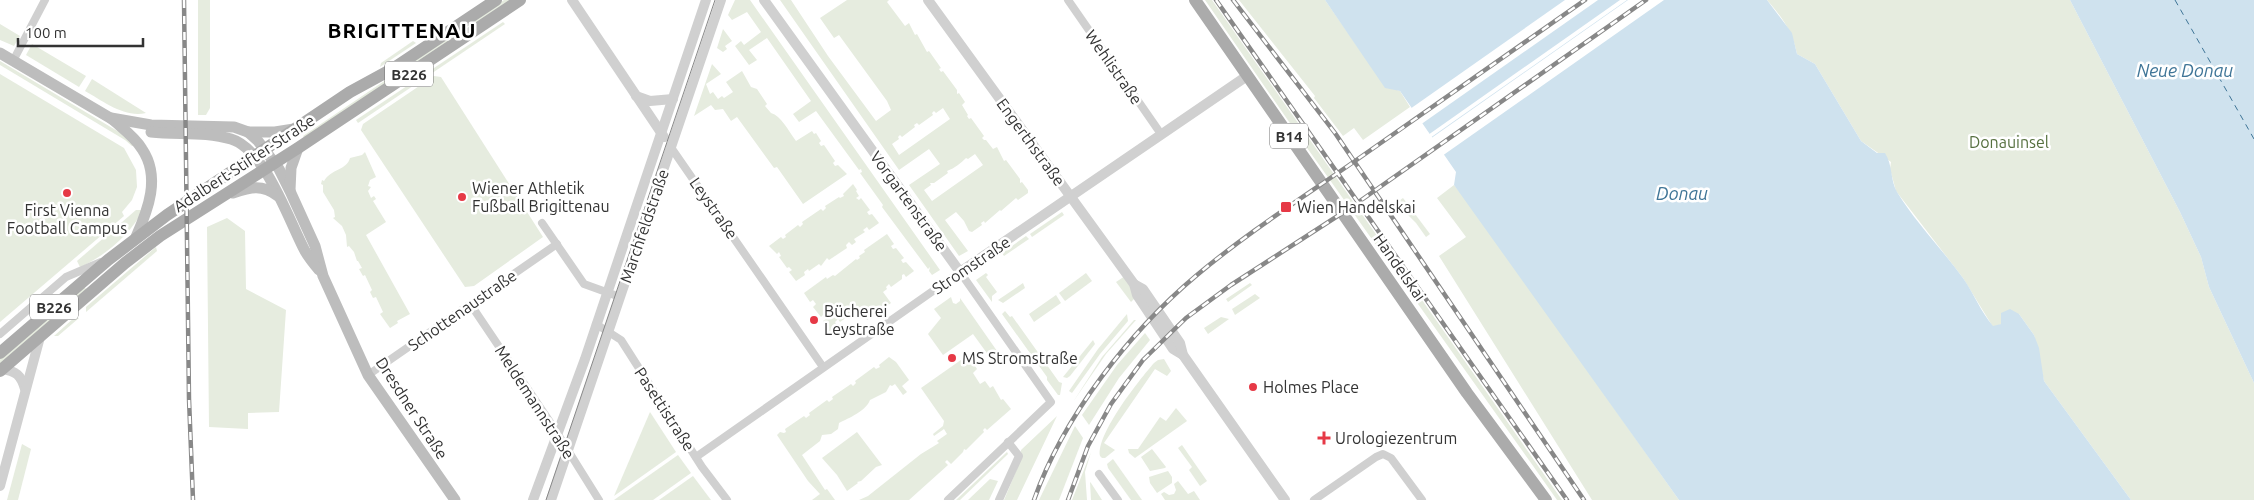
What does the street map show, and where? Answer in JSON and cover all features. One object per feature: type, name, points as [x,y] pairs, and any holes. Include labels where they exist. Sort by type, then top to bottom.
[{"type":"main road","name":"Adalbert-Stifter-Straße","points":[[0,353],[136,238],[294,129],[350,92],[394,68],[496,0]]},
{"type":"main road","name":"Adalbert-Stifter-Straße","points":[[1,370],[147,245],[298,148],[520,0]]},
{"type":"main road","name":"Handelskai","points":[[1196,0],[1467,393],[1546,500]]},
{"type":"main road","points":[[0,53],[123,125],[139,130],[160,133],[203,133],[230,138],[260,153]]},
{"type":"main road","points":[[111,118],[150,125],[227,126],[248,132],[275,132],[294,129]]},
{"type":"main road","points":[[111,118],[142,148],[150,167],[151,196],[136,238]]},
{"type":"main road","points":[[248,132],[260,153]]},
{"type":"main road","points":[[226,195],[257,187],[285,194],[298,148]]},
{"type":"main road","name":"Dresdner Straße","points":[[260,153],[275,163],[306,253],[323,276],[368,375],[454,500]]},
{"type":"main road","name":"Dresdner Straße","points":[[260,153],[264,170],[285,194]]},
{"type":"street","points":[[12,61],[45,0]]},
{"type":"street","name":"Leystraße","points":[[572,0],[670,146],[823,367]]},
{"type":"street","name":"Marchfeldstraße","points":[[533,500],[558,435],[706,0]]},
{"type":"street","name":"Marchfeldstraße","points":[[551,500],[721,0]]},
{"type":"street","name":"Vorgartenstraße","points":[[764,0],[1051,402],[1008,442]]},
{"type":"street","name":"Engerthstraße","points":[[928,0],[1134,284],[1137,296],[1173,349],[1183,355],[1285,500]]},
{"type":"street","name":"Wehlistraße","points":[[1068,0],[1161,134]]},
{"type":"street","name":"Stromstraße","points":[[696,457],[960,272],[1247,76]]},
{"type":"street","points":[[636,96],[650,101],[673,99]]},
{"type":"street","points":[[542,224],[584,284],[620,297]]},
{"type":"street","name":"Schottenaustraße","points":[[368,375],[557,244]]},
{"type":"street","name":"Adalbert-Stifter-Straße","points":[[0,334],[66,277],[108,260]]},
{"type":"street","name":"Meldemannstraße","points":[[471,305],[599,500]]},
{"type":"street","name":"Pasettistraße","points":[[596,324],[621,340],[696,457],[727,500]]},
{"type":"street","points":[[0,486],[40,336]]},
{"type":"street","points":[[1,370],[17,373],[22,378],[26,390]]},
{"type":"street","points":[[948,500],[1008,442],[1019,456],[999,500]]},
{"type":"street","points":[[1314,500],[1378,455],[1385,454],[1391,458],[1422,500]]},
{"type":"street","points":[[1099,474],[1118,500]]},
{"type":"green space","points":[[198,0],[210,0],[210,108],[206,115],[198,115]]},
{"type":"green space","points":[[504,0],[512,0],[305,139],[303,136]]},
{"type":"green space","points":[[735,0],[750,0],[940,270],[932,275],[929,271],[930,267],[928,269],[882,207],[883,205],[860,173],[862,172],[861,169],[859,170],[816,111],[799,122],[793,114],[811,101],[767,38],[749,50],[757,60],[749,65],[735,46],[741,41],[744,45],[761,32],[747,12],[732,20],[728,15]]},
{"type":"green space","points":[[780,0],[791,0],[828,56],[876,121],[891,110],[887,101],[839,35],[834,38],[820,18],[847,0],[889,0],[887,2],[905,26],[909,23],[927,52],[929,51],[941,68],[939,69],[941,72],[943,71],[957,90],[957,94],[959,93],[965,102],[962,105],[967,116],[969,119],[971,118],[984,136],[982,138],[993,149],[997,147],[1004,161],[1006,160],[1020,179],[1020,183],[1022,182],[1028,190],[1028,193],[1018,200],[1016,198],[985,223],[984,221],[981,223],[982,225],[972,232],[969,231],[964,221],[956,212],[945,220],[968,251],[959,256],[909,185],[940,164],[929,149],[899,170]],"holes":[[[943,108],[950,119],[899,155],[892,144],[899,139],[898,137],[900,135],[902,137],[915,127],[914,125],[917,123],[919,125],[933,115],[934,111],[936,113]],[[975,154],[983,165],[932,201],[924,190],[931,185],[930,183],[934,183],[948,173],[947,171]]]},
{"type":"green space","points":[[1205,0],[1212,0],[1562,500],[1557,500],[1305,145]]},
{"type":"green space","points":[[1239,0],[1325,0],[1385,86],[1400,91],[1410,107],[1363,140],[1354,128],[1343,136],[1314,98],[1315,96]]},
{"type":"green space","name":"Donauinsel","points":[[1767,0],[2070,0],[2180,212],[2201,257],[2209,287],[2254,383],[2254,500],[2131,500],[2044,381],[2034,335],[2019,314],[2001,313],[2002,324],[1993,327],[1963,278],[1896,191],[1890,169],[1891,162],[1861,141],[1815,64],[1797,54],[1793,39],[1786,25]]},
{"type":"green space","points":[[503,22],[505,24],[358,123],[356,120]]},
{"type":"green space","points":[[0,24],[20,36],[14,46],[0,40]]},
{"type":"green space","points":[[723,29],[732,41],[725,46],[727,49],[723,52],[717,48]]},
{"type":"green space","points":[[413,41],[416,43],[380,67],[381,63]]},
{"type":"green space","points":[[32,44],[86,76],[79,87],[26,55]]},
{"type":"green space","points":[[0,61],[119,132],[136,145],[132,146],[0,65]]},
{"type":"green space","points":[[712,64],[721,74],[706,84],[710,94],[713,92],[718,99],[722,96],[724,98],[733,92],[726,82],[742,71],[751,87],[757,89],[767,104],[765,106],[781,120],[796,141],[812,131],[814,134],[816,133],[821,141],[819,143],[821,146],[824,145],[835,161],[833,163],[835,166],[838,165],[847,174],[803,204],[777,167],[774,168],[737,117],[731,121],[723,109],[715,110],[711,105],[694,116]]},
{"type":"green space","name":"First Vienna Football Campus","points":[[0,74],[124,148],[136,170],[137,187],[132,200],[122,212],[124,216],[0,322]]},
{"type":"green space","name":"Wiener Athletik Fußball Brigittenau","points":[[434,76],[441,77],[543,237],[474,286],[465,287],[361,130],[363,124]]},
{"type":"green space","points":[[92,79],[146,113],[138,114],[122,111],[85,91]]},
{"type":"green space","points":[[365,152],[376,177],[370,180],[368,186],[371,187],[368,191],[371,198],[374,196],[376,199],[373,201],[386,222],[366,235],[410,314],[397,321],[398,323],[390,328],[380,314],[383,312],[376,297],[373,298],[370,292],[372,290],[365,275],[363,276],[359,269],[362,268],[354,252],[349,246],[347,247],[346,235],[342,226],[333,218],[335,217],[334,210],[323,192],[323,185],[321,184],[322,180],[324,181],[331,174],[346,165],[350,158],[362,155]]},
{"type":"green space","points":[[853,184],[859,196],[856,198],[859,200],[861,198],[870,210],[867,212],[869,215],[872,214],[879,223],[869,230],[867,227],[863,230],[865,232],[854,239],[856,242],[852,245],[849,242],[846,245],[847,248],[829,260],[827,258],[821,266],[819,264],[809,271],[808,269],[804,272],[805,275],[796,281],[789,272],[792,270],[789,267],[787,268],[779,257],[781,256],[779,252],[777,254],[769,246],[781,237],[783,239],[786,237],[785,235],[798,225],[800,227],[803,224],[802,222],[821,209],[823,211],[826,208],[825,206],[844,196],[843,194]]},
{"type":"green space","points":[[1454,185],[1468,202],[1679,500],[1592,500],[1439,256],[1466,237],[1437,198]]},
{"type":"green space","points":[[1403,198],[1430,234],[1426,237],[1416,223],[1396,203]]},
{"type":"green space","points":[[136,210],[143,210],[124,236],[107,251],[80,267],[77,261]]},
{"type":"green space","points":[[1062,212],[1064,215],[1032,237],[1030,234]]},
{"type":"green space","points":[[227,218],[245,231],[246,289],[286,310],[279,412],[248,413],[248,429],[209,427],[207,227]]},
{"type":"green space","points":[[887,234],[894,244],[891,246],[893,249],[896,248],[904,258],[901,260],[903,263],[906,262],[914,271],[906,277],[904,274],[902,275],[902,279],[891,287],[889,284],[886,287],[887,289],[883,292],[891,303],[867,320],[859,309],[855,312],[853,309],[850,311],[851,314],[840,322],[838,319],[835,322],[837,325],[829,332],[823,321],[826,319],[823,315],[821,317],[813,307],[816,304],[813,300],[810,302],[804,293],[826,277],[827,279],[833,275],[835,276],[856,259],[860,258],[859,256],[865,252],[864,250]]},
{"type":"green space","points":[[1026,236],[1029,239],[1004,256],[1002,253]]},
{"type":"green space","points":[[156,247],[157,251],[86,312],[86,307]]},
{"type":"green space","points":[[986,273],[988,275],[986,277],[997,292],[992,296],[992,302],[976,280]]},
{"type":"green space","points":[[1086,273],[1092,281],[1065,301],[1059,293]]},
{"type":"green space","points":[[1125,276],[1136,297],[1131,302],[1116,282]]},
{"type":"green space","points":[[1023,283],[1025,288],[1003,303],[998,300]]},
{"type":"green space","points":[[1250,283],[1252,285],[1228,302],[1226,299]]},
{"type":"green space","points":[[84,287],[87,290],[0,365],[0,359]]},
{"type":"green space","points":[[1255,294],[1260,298],[1235,315],[1232,309]]},
{"type":"green space","points":[[1056,295],[1061,303],[1034,322],[1029,314]]},
{"type":"green space","points":[[951,297],[953,303],[956,304],[960,301],[960,298],[997,351],[989,356],[973,334],[943,355],[928,334],[941,318],[934,309]]},
{"type":"green space","points":[[1005,311],[1010,317],[1012,316],[1059,382],[1062,383],[1060,395],[1058,395],[1047,380],[1047,377],[1002,314]]},
{"type":"green space","points":[[1127,314],[1128,321],[1100,354],[1072,393],[1069,391],[1098,349]]},
{"type":"green space","points":[[75,317],[79,318],[58,336],[54,336]]},
{"type":"green space","points":[[1221,317],[1229,319],[1208,334],[1204,328]]},
{"type":"green space","points":[[1136,320],[1106,354],[1073,402],[1102,357]]},
{"type":"green space","points":[[1145,333],[1150,340],[1119,378],[1089,425],[1082,415],[1117,365]]},
{"type":"green space","points":[[1093,340],[1095,344],[1070,376],[1067,378],[1063,377]]},
{"type":"green space","points":[[968,355],[977,369],[973,373],[980,384],[985,381],[990,388],[993,386],[1001,400],[1003,399],[1011,409],[987,430],[985,428],[984,432],[966,450],[964,449],[951,464],[947,460],[945,462],[948,465],[909,500],[859,500],[868,496],[921,454],[939,443],[937,441],[947,434],[944,429],[934,436],[933,434],[943,426],[944,421],[921,388]]},
{"type":"green space","points":[[889,357],[896,362],[909,380],[902,386],[907,392],[903,395],[895,384],[890,385],[886,392],[870,400],[861,411],[839,423],[838,429],[831,434],[822,435],[820,441],[802,455],[825,490],[827,489],[835,500],[812,500],[820,494],[808,481],[777,435],[780,432],[786,432],[785,429],[804,416],[806,418],[810,415],[809,413],[827,400],[829,402],[833,399],[832,397],[851,384],[853,386],[856,383],[855,381],[874,367],[876,369],[880,367],[879,365]]},
{"type":"green space","points":[[1164,359],[1171,371],[1167,376],[1155,369],[1104,443],[1115,450],[1105,458],[1102,458],[1100,456],[1101,446],[1105,434],[1120,407],[1154,363]]},
{"type":"green space","points":[[1176,408],[1187,421],[1135,458],[1129,453],[1128,449],[1138,449],[1160,417],[1166,421]]},
{"type":"green space","points":[[650,412],[676,452],[614,496]]},
{"type":"green space","points":[[1057,416],[1017,500],[1004,500],[1017,469],[1021,450]]},
{"type":"green space","points":[[1075,426],[1083,438],[1059,500],[1039,500]]},
{"type":"green space","points":[[857,432],[882,465],[876,467],[847,491],[837,475],[822,458]]},
{"type":"green space","points":[[22,444],[31,449],[18,500],[7,500]]},
{"type":"green space","points":[[1182,445],[1207,481],[1200,486],[1189,470],[1192,467],[1178,448]]},
{"type":"green space","points":[[1152,449],[1165,468],[1150,471],[1141,457]]},
{"type":"green space","points":[[1007,452],[1008,454],[960,500],[956,500]]},
{"type":"green space","points":[[1091,452],[1085,472],[1087,500],[1072,500]]},
{"type":"green space","points":[[678,455],[691,473],[653,500],[614,500]]},
{"type":"green space","points":[[1113,459],[1142,500],[1131,500],[1108,468],[1107,464]]},
{"type":"green space","points":[[1168,471],[1172,477],[1172,483],[1157,493],[1150,483],[1149,477]]},
{"type":"green space","points":[[693,476],[711,500],[659,500]]},
{"type":"green space","points":[[990,479],[998,481],[989,500],[968,500]]},
{"type":"green space","points":[[1178,481],[1188,494],[1194,491],[1200,500],[1165,500],[1161,494],[1164,492],[1169,495],[1174,494],[1176,490],[1174,484]]},
{"type":"green space","points":[[1091,483],[1102,500],[1091,500]]},
{"type":"water","name":"Donau","points":[[1325,0],[1767,0],[1792,33],[1797,54],[1815,64],[1861,141],[1877,153],[1885,153],[1897,192],[1963,278],[1993,326],[2001,324],[2001,313],[2010,309],[2019,314],[2034,335],[2039,348],[2044,381],[2131,500],[1679,500],[1454,185],[1456,172],[1400,91],[1385,88]]},
{"type":"water","name":"Neue Donau","points":[[2070,0],[2254,0],[2254,383],[2209,287],[2201,257],[2180,212]]},
{"type":"pier","points":[[1565,0],[1598,0],[1420,125],[1410,109]]},
{"type":"pier","points":[[1620,0],[1627,0],[1430,138],[1428,135]]},
{"type":"pier","points":[[1628,0],[1664,0],[1442,156],[1430,139]]},
{"type":"ferry route","points":[[2175,0],[2254,139]]},
{"type":"tram line","points":[[546,500],[715,0]]},
{"type":"railway","points":[[184,0],[189,399],[193,500]]},
{"type":"railway","points":[[1216,0],[1567,500]]},
{"type":"railway","points":[[1233,0],[1335,133],[1584,500]]},
{"type":"railway","points":[[1034,500],[1062,438],[1101,377],[1147,322],[1172,297],[1255,230],[1585,0]]},
{"type":"railway","points":[[1068,500],[1088,446],[1111,404],[1143,360],[1186,318],[1231,285],[1350,208],[1646,0]]},
{"type":"place","name":"First Vienna Football Campus","points":[[67,193]]},
{"type":"place","name":"Wiener Athletik Fußball Brigittenau","points":[[462,197]]},
{"type":"place","name":"Wien Handelskai","points":[[1286,207]]},
{"type":"place","name":"Bücherei Leystraße","points":[[814,320]]},
{"type":"place","name":"MS Stromstraße","points":[[952,358]]},
{"type":"place","name":"Holmes Place","points":[[1253,387]]},
{"type":"place","name":"Urologiezentrum","points":[[1324,438]]},
{"type":"district","name":"BRIGITTENAU","points":[[402,30]]}]
